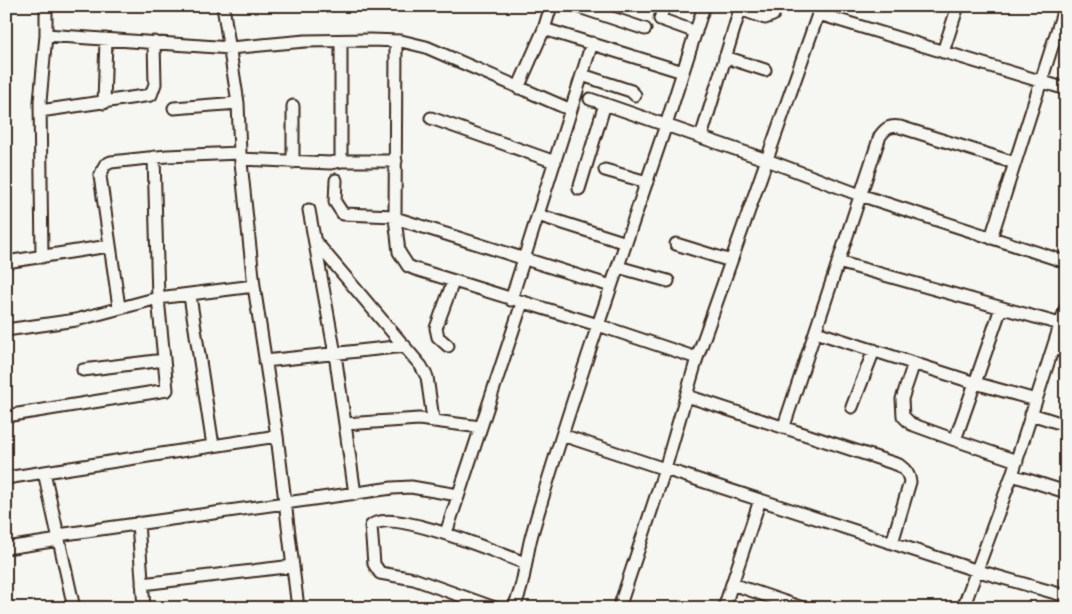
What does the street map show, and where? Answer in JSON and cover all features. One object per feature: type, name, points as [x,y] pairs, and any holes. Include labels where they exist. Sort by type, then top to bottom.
[{"type":"street","points":[[42,257],[40,110],[46,35],[46,6]]},
{"type":"street","points":[[223,6],[238,103],[240,156],[254,286],[298,608]]},
{"type":"street","points":[[518,88],[544,28],[551,6]]},
{"type":"street","points":[[576,6],[589,8],[646,29]]},
{"type":"street","points":[[664,6],[660,19],[696,32]]},
{"type":"street","points":[[513,608],[523,581],[524,564],[562,435],[704,6]]},
{"type":"street","points":[[701,137],[740,8],[765,18],[773,15],[776,6]]},
{"type":"street","points":[[943,52],[958,6]]},
{"type":"street","points":[[991,238],[1065,6]]},
{"type":"street","points":[[619,608],[665,469],[697,358],[820,10],[943,52],[1066,89]]},
{"type":"street","points":[[544,28],[683,72]]},
{"type":"street","points":[[46,35],[230,48],[304,41],[396,41],[426,47],[571,110]]},
{"type":"street","points":[[104,103],[106,39]]},
{"type":"street","points":[[341,41],[341,161]]},
{"type":"street","points":[[396,41],[395,217],[399,252],[408,266],[453,282],[598,325],[697,358]]},
{"type":"street","points":[[40,110],[104,103],[152,95],[155,84],[154,42]]},
{"type":"street","points":[[446,533],[480,427],[516,301],[524,258],[592,43]]},
{"type":"street","points":[[725,58],[765,70]]},
{"type":"street","points":[[582,75],[631,91],[635,95]]},
{"type":"street","points":[[579,188],[610,106],[622,88]]},
{"type":"street","points":[[590,99],[767,160],[860,195],[1066,262]]},
{"type":"street","points":[[174,108],[238,103]]},
{"type":"street","points":[[293,106],[294,162]]},
{"type":"street","points":[[431,118],[554,162]]},
{"type":"street","points":[[784,426],[880,136],[886,128],[892,126],[1015,163]]},
{"type":"street","points":[[119,307],[100,176],[101,170],[111,162],[154,157],[240,156],[294,162],[330,163],[396,160]]},
{"type":"street","points":[[6,416],[167,390],[158,298],[154,157]]},
{"type":"street","points":[[605,170],[647,182]]},
{"type":"street","points":[[336,180],[336,202],[342,214],[395,217],[611,286]]},
{"type":"street","points":[[309,210],[335,354],[355,494]]},
{"type":"street","points":[[538,215],[626,243]]},
{"type":"street","points":[[314,240],[406,346],[427,377],[433,419]]},
{"type":"street","points":[[676,244],[731,261]]},
{"type":"street","points":[[6,262],[109,246]]},
{"type":"street","points":[[838,262],[1060,324]]},
{"type":"street","points":[[618,266],[668,281]]},
{"type":"street","points":[[448,346],[438,337],[436,328],[453,282]]},
{"type":"street","points":[[6,330],[76,320],[158,298],[190,296],[254,286]]},
{"type":"street","points":[[190,296],[213,446]]},
{"type":"street","points":[[963,608],[1012,475],[1066,307]]},
{"type":"street","points":[[955,440],[1000,308]]},
{"type":"street","points":[[816,332],[975,383],[1036,400]]},
{"type":"street","points":[[265,361],[406,346]]},
{"type":"street","points":[[1053,348],[1066,352]]},
{"type":"street","points":[[852,407],[874,350]]},
{"type":"street","points":[[83,370],[164,360]]},
{"type":"street","points":[[914,363],[902,399],[902,416],[911,424],[1017,460]]},
{"type":"street","points":[[687,396],[784,426],[900,466],[906,470],[910,482],[892,543]]},
{"type":"street","points":[[1031,414],[1066,425]]},
{"type":"street","points":[[345,424],[387,420],[433,419],[480,427]]},
{"type":"street","points":[[562,435],[976,570],[1066,596]]},
{"type":"street","points":[[6,478],[276,436]]},
{"type":"street","points":[[44,472],[74,608]]},
{"type":"street","points":[[1012,475],[1066,492]]},
{"type":"street","points":[[6,548],[138,523],[285,502],[411,487],[458,495]]},
{"type":"street","points":[[724,608],[760,500]]},
{"type":"street","points":[[495,608],[414,579],[385,574],[376,570],[371,533],[373,523],[399,522],[446,533],[524,564]]},
{"type":"street","points":[[138,523],[144,608]]},
{"type":"street","points":[[142,584],[293,566]]},
{"type":"street","points":[[732,584],[780,604],[804,608]]}]
